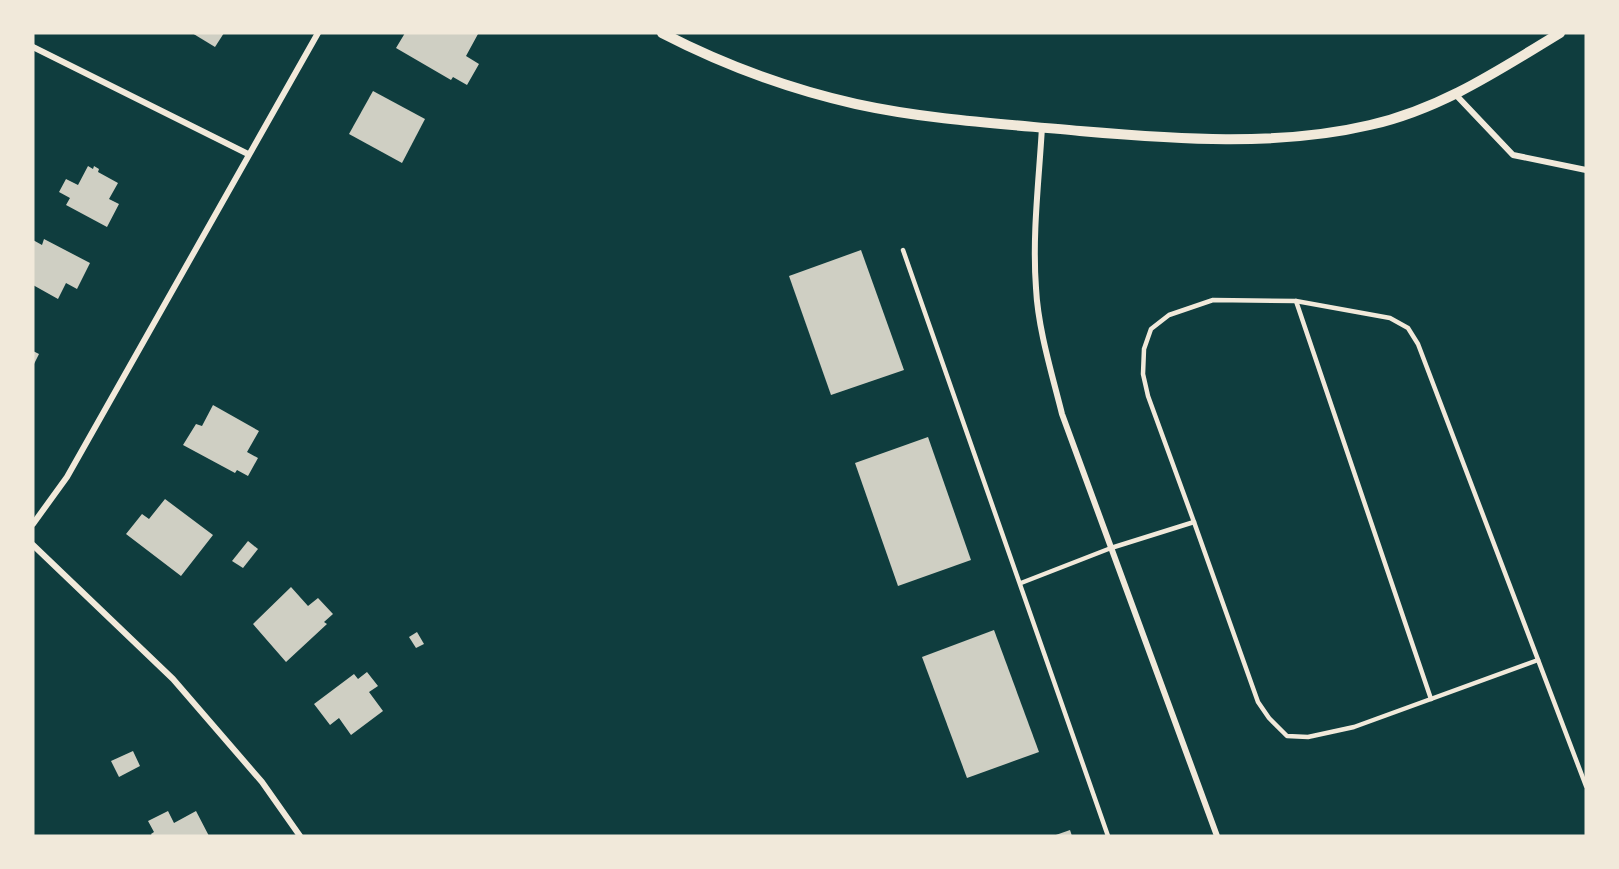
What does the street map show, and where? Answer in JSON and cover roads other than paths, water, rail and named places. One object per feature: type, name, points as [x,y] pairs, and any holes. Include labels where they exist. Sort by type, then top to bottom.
[{"type":"street","points":[[33,524],[67,477],[318,33]]},
{"type":"street","points":[[662,33],[699,52],[758,75],[820,95],[859,104],[926,115],[1148,137],[1285,137],[1330,133],[1372,125],[1426,108],[1456,95],[1560,33]]},
{"type":"street","points":[[33,47],[248,154]]},
{"type":"street","points":[[1456,95],[1513,155],[1586,170]]},
{"type":"street","points":[[1042,127],[1035,247],[1036,290],[1048,359],[1062,414],[1217,836]]},
{"type":"street","points":[[33,545],[173,679],[262,782],[300,836]]},
{"type":"lane","points":[[903,250],[1108,836]]},
{"type":"lane","points":[[1538,660],[1354,727],[1308,737],[1287,736],[1269,718],[1258,702],[1148,396],[1143,374],[1144,349],[1151,329],[1169,315],[1214,300],[1296,301],[1390,318],[1408,328],[1418,344],[1586,786]]},
{"type":"lane","points":[[1296,301],[1431,699]]},
{"type":"lane","points":[[1021,584],[1111,548],[1194,522]]}]
